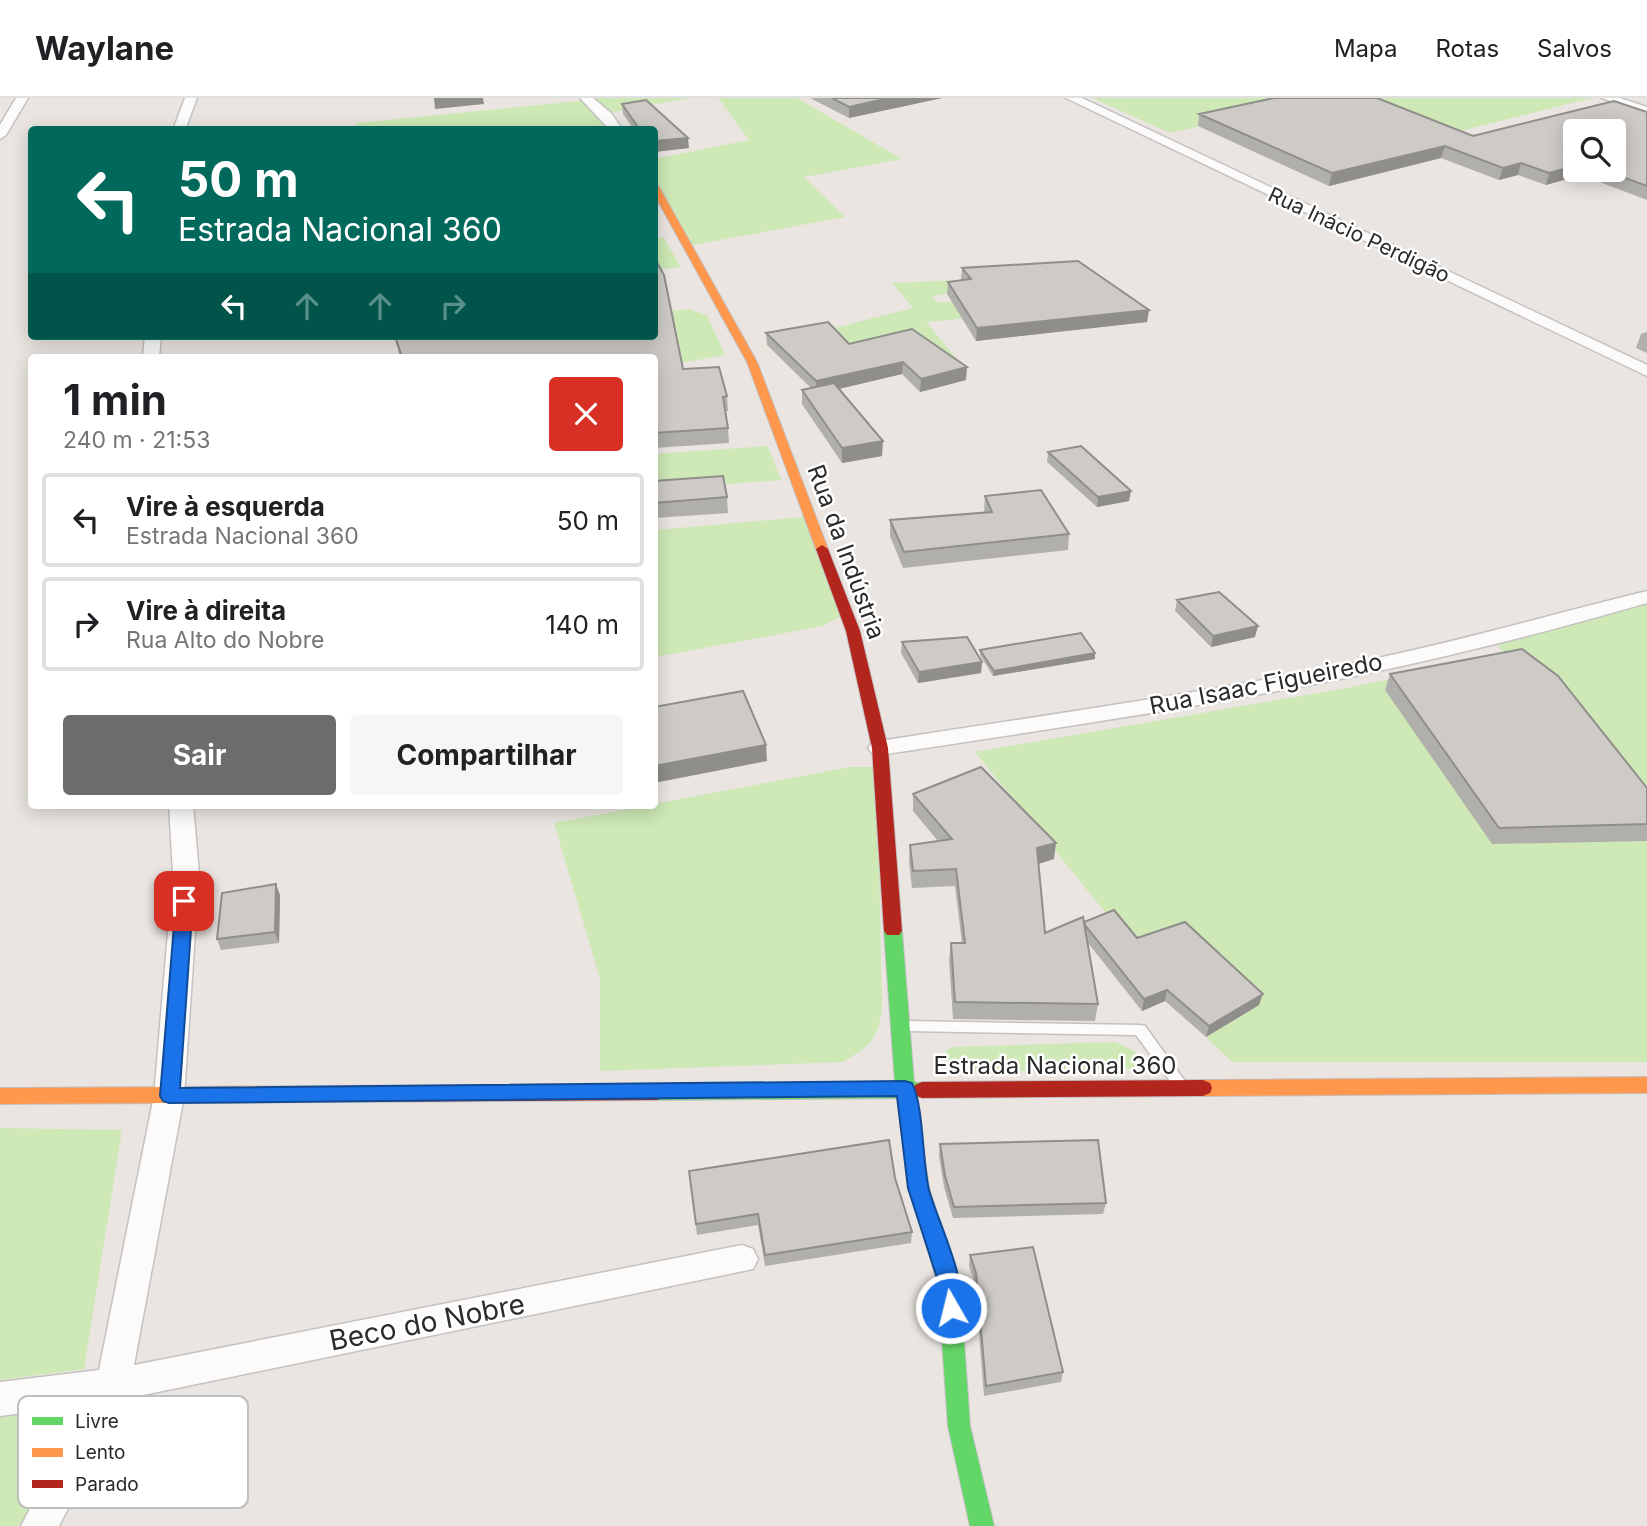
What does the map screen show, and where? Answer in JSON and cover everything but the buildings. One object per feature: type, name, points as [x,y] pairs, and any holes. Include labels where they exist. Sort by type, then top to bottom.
[{"type":"street","points":[[0,135],[22,98]]},
{"type":"street","points":[[180,126],[191,98]]},
{"type":"street","points":[[586,98],[614,126]]},
{"type":"street","name":"Rua Inácio Perdigão","points":[[1072,98],[1647,371]]},
{"type":"street","points":[[1608,98],[1647,111]]},
{"type":"street","name":"Rua da Indústria","points":[[658,192],[752,362],[852,626],[880,748],[905,1088],[919,1188],[949,1284],[959,1426],[982,1526]]},
{"type":"street","name":"Rua Isaac Figueiredo","points":[[880,748],[1153,707],[1324,676],[1509,634],[1647,597]]},
{"type":"street","points":[[107,1396],[113,1385],[169,1096],[186,874],[181,809]]},
{"type":"street","name":"Estrada Nacional 360","points":[[0,1096],[905,1088],[1185,1090],[1647,1084]]},
{"type":"street","name":"Beco do Nobre","points":[[24,1396],[113,1385],[741,1259]]},
{"type":"street","name":"Beco do Nobre","points":[[0,1399],[18,1397]]},
{"type":"street","points":[[39,1526],[48,1508]]},
{"type":"lane","points":[[902,1026],[1140,1030],[1185,1090]]},
{"type":"green space","points":[[593,98],[689,98],[609,113]]},
{"type":"green space","points":[[718,98],[797,98],[902,159],[804,177],[845,217],[693,245],[658,186],[658,158],[749,140]]},
{"type":"green space","points":[[1092,98],[1324,98],[1170,133]]},
{"type":"green space","points":[[1345,98],[1592,98],[1440,136]]},
{"type":"green space","points":[[589,100],[612,126],[357,126],[357,123]]},
{"type":"green space","points":[[663,237],[681,267],[658,270],[658,238]]},
{"type":"green space","points":[[961,280],[970,290],[932,296],[938,303],[1009,297],[1103,305],[926,322],[962,365],[842,349],[828,335],[759,347],[913,308],[892,283]]},
{"type":"green space","points":[[689,309],[707,315],[725,355],[680,363],[669,311]]},
{"type":"green space","points":[[768,446],[781,480],[658,490],[658,454]]},
{"type":"green space","points":[[806,517],[841,616],[823,626],[658,656],[658,530]]},
{"type":"green space","points":[[1647,604],[1647,1062],[1232,1062],[1206,1037],[1259,1005],[1135,949],[975,752],[1342,689],[1507,655],[1496,644]]},
{"type":"green space","points":[[850,767],[877,767],[882,1008],[878,1028],[867,1046],[843,1062],[600,1071],[600,979],[554,823],[628,809],[658,809],[658,803]]},
{"type":"green space","points":[[1115,1042],[1136,1052],[1140,1062],[1137,1069],[971,1072],[951,1064],[945,1052],[952,1047]]},
{"type":"green space","points":[[0,1128],[122,1130],[84,1369],[0,1380]]},
{"type":"green space","points":[[113,1385],[107,1396],[24,1396]]},
{"type":"green space","points":[[18,1397],[18,1508],[48,1508],[39,1526],[0,1526],[0,1399]]},
{"type":"traffic: fast","points":[[893,931],[905,1088],[919,1188],[949,1284],[959,1426],[982,1526]]},
{"type":"traffic: fast","points":[[657,1092],[922,1090]]},
{"type":"traffic: slow","points":[[658,192],[752,362],[822,549]]},
{"type":"traffic: slow","points":[[1203,1088],[1647,1085]]},
{"type":"traffic: slow","points":[[0,1096],[322,1094]]},
{"type":"traffic: jam","points":[[822,549],[853,631],[880,748],[893,931]]},
{"type":"traffic: jam","points":[[922,1090],[1203,1088]]},
{"type":"traffic: jam","points":[[322,1094],[657,1092]]},
{"type":"route","points":[[184,901],[169,1096],[905,1088],[919,1188],[949,1284],[951,1308]]}]
